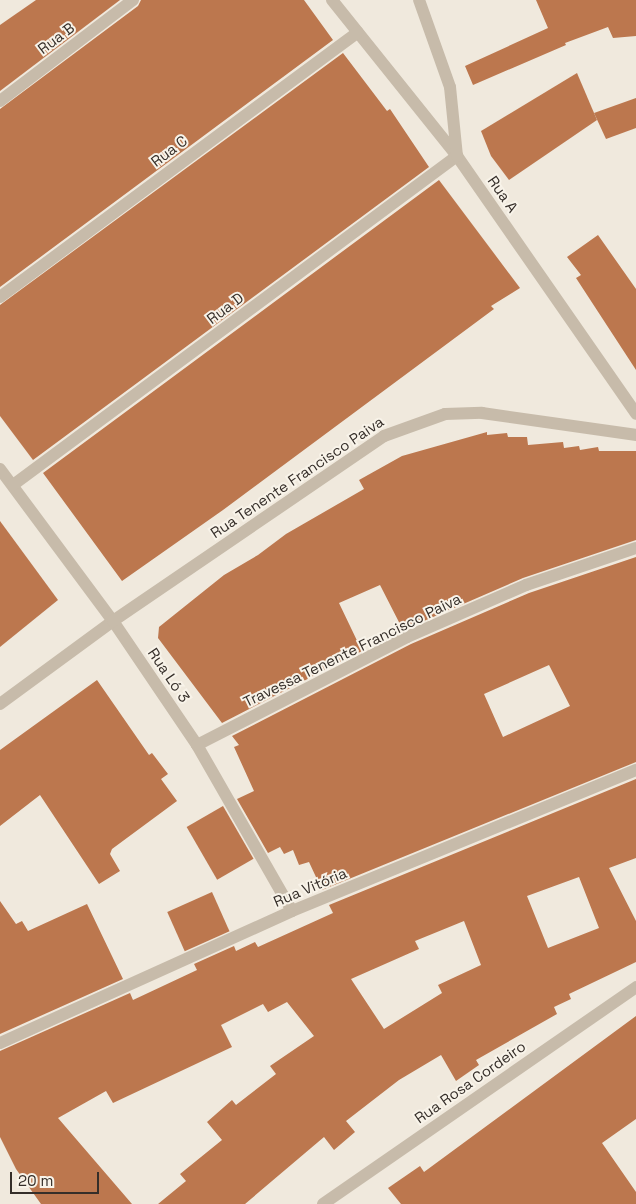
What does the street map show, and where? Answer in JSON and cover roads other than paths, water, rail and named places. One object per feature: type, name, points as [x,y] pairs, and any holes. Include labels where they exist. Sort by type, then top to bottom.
[{"type":"street","name":"Rua B","points":[[0,101],[132,0]]},
{"type":"street","name":"Rua A","points":[[332,0],[457,156],[636,414]]},
{"type":"street","points":[[418,0],[450,87],[457,156]]},
{"type":"street","name":"Rua C","points":[[0,297],[358,32]]},
{"type":"street","name":"Rua D","points":[[13,486],[457,156]]},
{"type":"street","name":"Rua Tenente Francisco Paiva","points":[[0,704],[113,621],[384,436],[415,423],[445,414],[482,413],[636,435]]},
{"type":"street","name":"Rua Ló 3","points":[[0,469],[113,621],[197,745],[292,911]]},
{"type":"street","name":"Travessa Tenente Francisco Paiva","points":[[197,745],[407,637],[526,585],[636,548]]},
{"type":"street","name":"Rua Vitória","points":[[0,1043],[292,911],[636,770]]},
{"type":"street","name":"Rua Rosa Cordeiro","points":[[323,1204],[636,987]]}]
